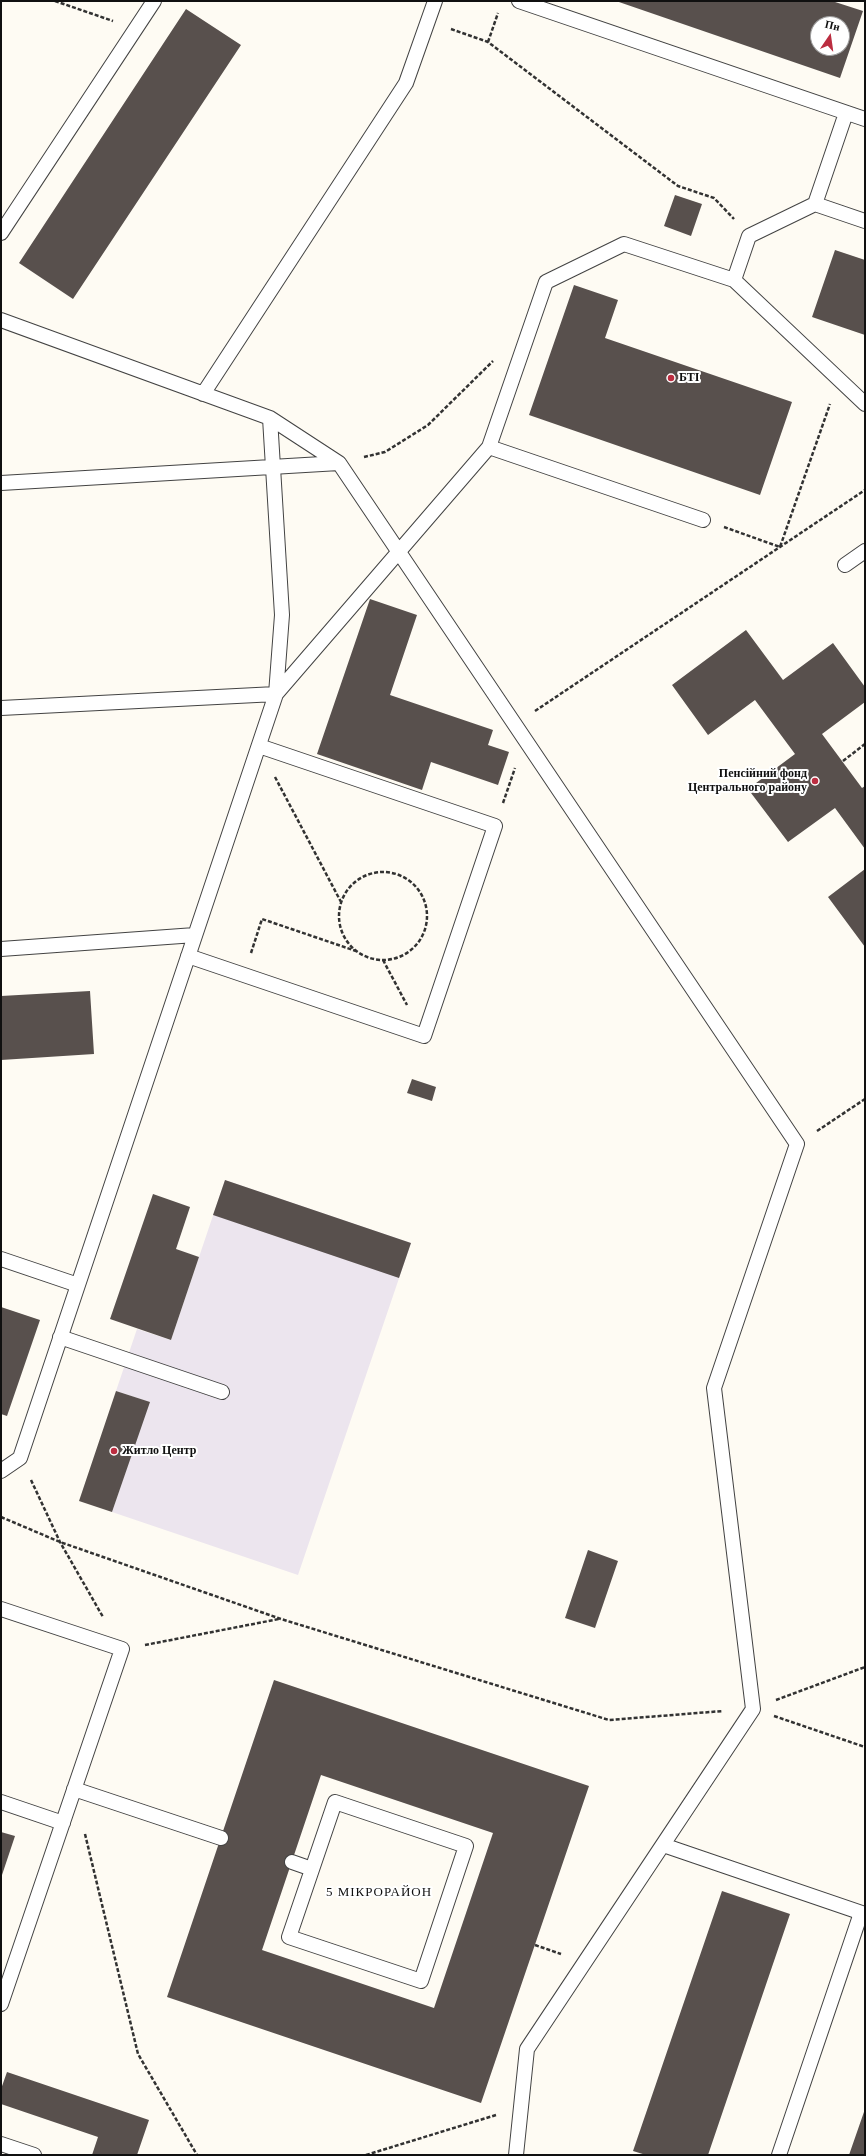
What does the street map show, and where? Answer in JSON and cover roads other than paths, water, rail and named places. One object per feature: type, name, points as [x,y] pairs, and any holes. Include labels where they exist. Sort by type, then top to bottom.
[{"type":"lane","points":[[1,233],[154,1]]},
{"type":"lane","points":[[203,394],[406,84],[435,1]]},
{"type":"lane","points":[[520,1],[865,119]]},
{"type":"lane","points":[[734,280],[750,236],[815,204],[846,113]]},
{"type":"lane","points":[[815,204],[865,221]]},
{"type":"lane","points":[[1,708],[276,694],[489,447],[546,282],[624,244],[734,280],[865,404]]},
{"type":"lane","points":[[1,320],[270,418],[339,463],[797,1144],[714,1388],[753,1709],[527,2049],[516,2155]]},
{"type":"lane","points":[[1,1471],[20,1458],[276,694],[282,615],[270,418]]},
{"type":"lane","points":[[489,447],[703,520]]},
{"type":"lane","points":[[1,483],[339,463]]},
{"type":"lane","points":[[844,565],[865,551]]},
{"type":"lane","points":[[188,956],[424,1036],[495,826],[258,746]]},
{"type":"lane","points":[[1,949],[195,935]]},
{"type":"lane","points":[[1,1259],[78,1285]]},
{"type":"lane","points":[[60,1337],[222,1392]]},
{"type":"lane","points":[[1,1609],[122,1649],[1,2004]]},
{"type":"lane","points":[[74,1789],[221,1838]]},
{"type":"lane","points":[[1,1802],[63,1823]]},
{"type":"lane","points":[[335,1802],[466,1846],[421,1981],[289,1937],[312,1869],[335,1802]]},
{"type":"lane","points":[[663,1845],[863,1913],[779,2155]]},
{"type":"lane","points":[[292,1862],[312,1869]]},
{"type":"lane","points":[[1,2144],[34,2155]]},
{"type":"place","name":"БТІ","points":[[671,378]]},
{"type":"place","name":"Пенсійний фонд Центрального району","points":[[815,781]]},
{"type":"place","name":"Житло Центр","points":[[114,1451]]},
{"type":"district","name":"5 МІКРОРАЙОН","points":[[379,1893]]}]
